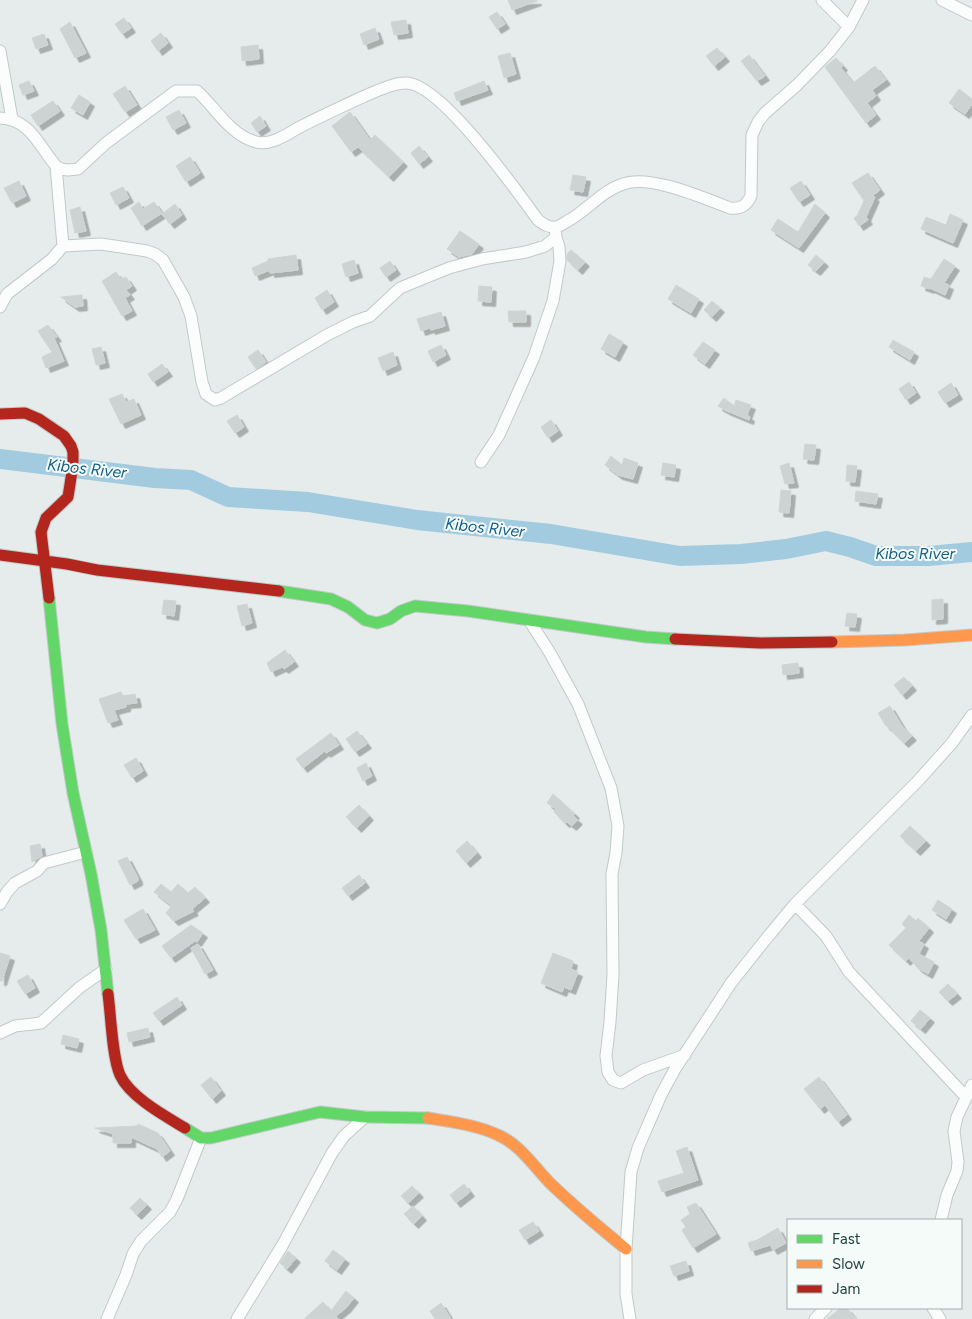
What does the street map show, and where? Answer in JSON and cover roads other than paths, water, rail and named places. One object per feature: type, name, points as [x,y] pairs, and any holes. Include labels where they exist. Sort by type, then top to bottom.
[{"type":"street","points":[[822,0],[849,27]]},
{"type":"street","points":[[0,306],[7,294],[52,259],[64,246],[101,244],[156,254],[163,260],[184,297],[189,310],[202,382],[206,394],[215,400],[221,398],[342,327],[370,316],[400,288],[449,268],[482,259],[526,252],[545,246],[555,232],[610,190],[624,183],[640,181],[657,183],[730,208],[738,209],[743,206],[751,196],[752,135],[758,122],[830,51],[849,27],[863,0]]},
{"type":"street","points":[[942,0],[972,15]]},
{"type":"street","points":[[0,51],[12,119]]},
{"type":"street","points":[[0,118],[12,119],[21,123],[31,132],[56,166],[68,170],[78,169],[106,143],[176,90],[196,91],[240,135],[254,142],[267,143],[283,137],[327,112],[387,87],[405,83],[414,84],[426,90],[486,152],[538,220],[555,232],[560,261],[554,293],[534,357],[499,435],[480,462]]},
{"type":"street","points":[[56,166],[64,246]]},
{"type":"street","points":[[0,414],[27,414],[42,421],[67,439],[72,447],[73,459],[68,497],[41,526],[40,538],[45,562],[62,724],[72,793],[101,930],[118,1070],[122,1081],[134,1094],[201,1138],[211,1138],[320,1112],[365,1116],[422,1117],[470,1126],[499,1135],[522,1152],[550,1183],[626,1249]]},
{"type":"street","points":[[0,556],[67,564],[97,570],[304,594],[331,599],[366,620],[377,623],[390,619],[401,611],[415,606],[441,607],[646,637],[760,643],[896,640],[972,635]]},
{"type":"street","points":[[529,620],[550,653],[578,704],[611,788],[618,826],[612,874],[613,974],[606,1056],[608,1072],[613,1080],[621,1083],[643,1070],[685,1054]]},
{"type":"street","points":[[630,1319],[626,1294],[626,1249],[632,1172],[638,1148],[661,1095],[731,983],[795,904],[917,782],[952,743],[972,715]]},
{"type":"street","points":[[0,904],[15,883],[37,871],[44,863],[86,852]]},
{"type":"street","points":[[795,904],[826,936],[849,972],[966,1097]]},
{"type":"street","points":[[0,1033],[15,1026],[41,1023],[79,988],[106,969]]},
{"type":"street","points":[[942,1219],[947,1195],[957,1171],[958,1162],[954,1131],[957,1117],[972,1085]]},
{"type":"street","points":[[237,1319],[282,1246],[332,1153],[344,1136],[365,1116]]},
{"type":"street","points":[[107,1319],[133,1254],[141,1241],[170,1212],[201,1138]]},
{"type":"street","points":[[815,1319],[825,1309]]},
{"type":"waterway","name":"Kibos River","points":[[0,459],[155,478],[191,480],[228,497],[308,502],[417,520],[551,534],[680,556],[741,554],[786,549],[826,541],[876,556],[929,556],[972,552]]}]
